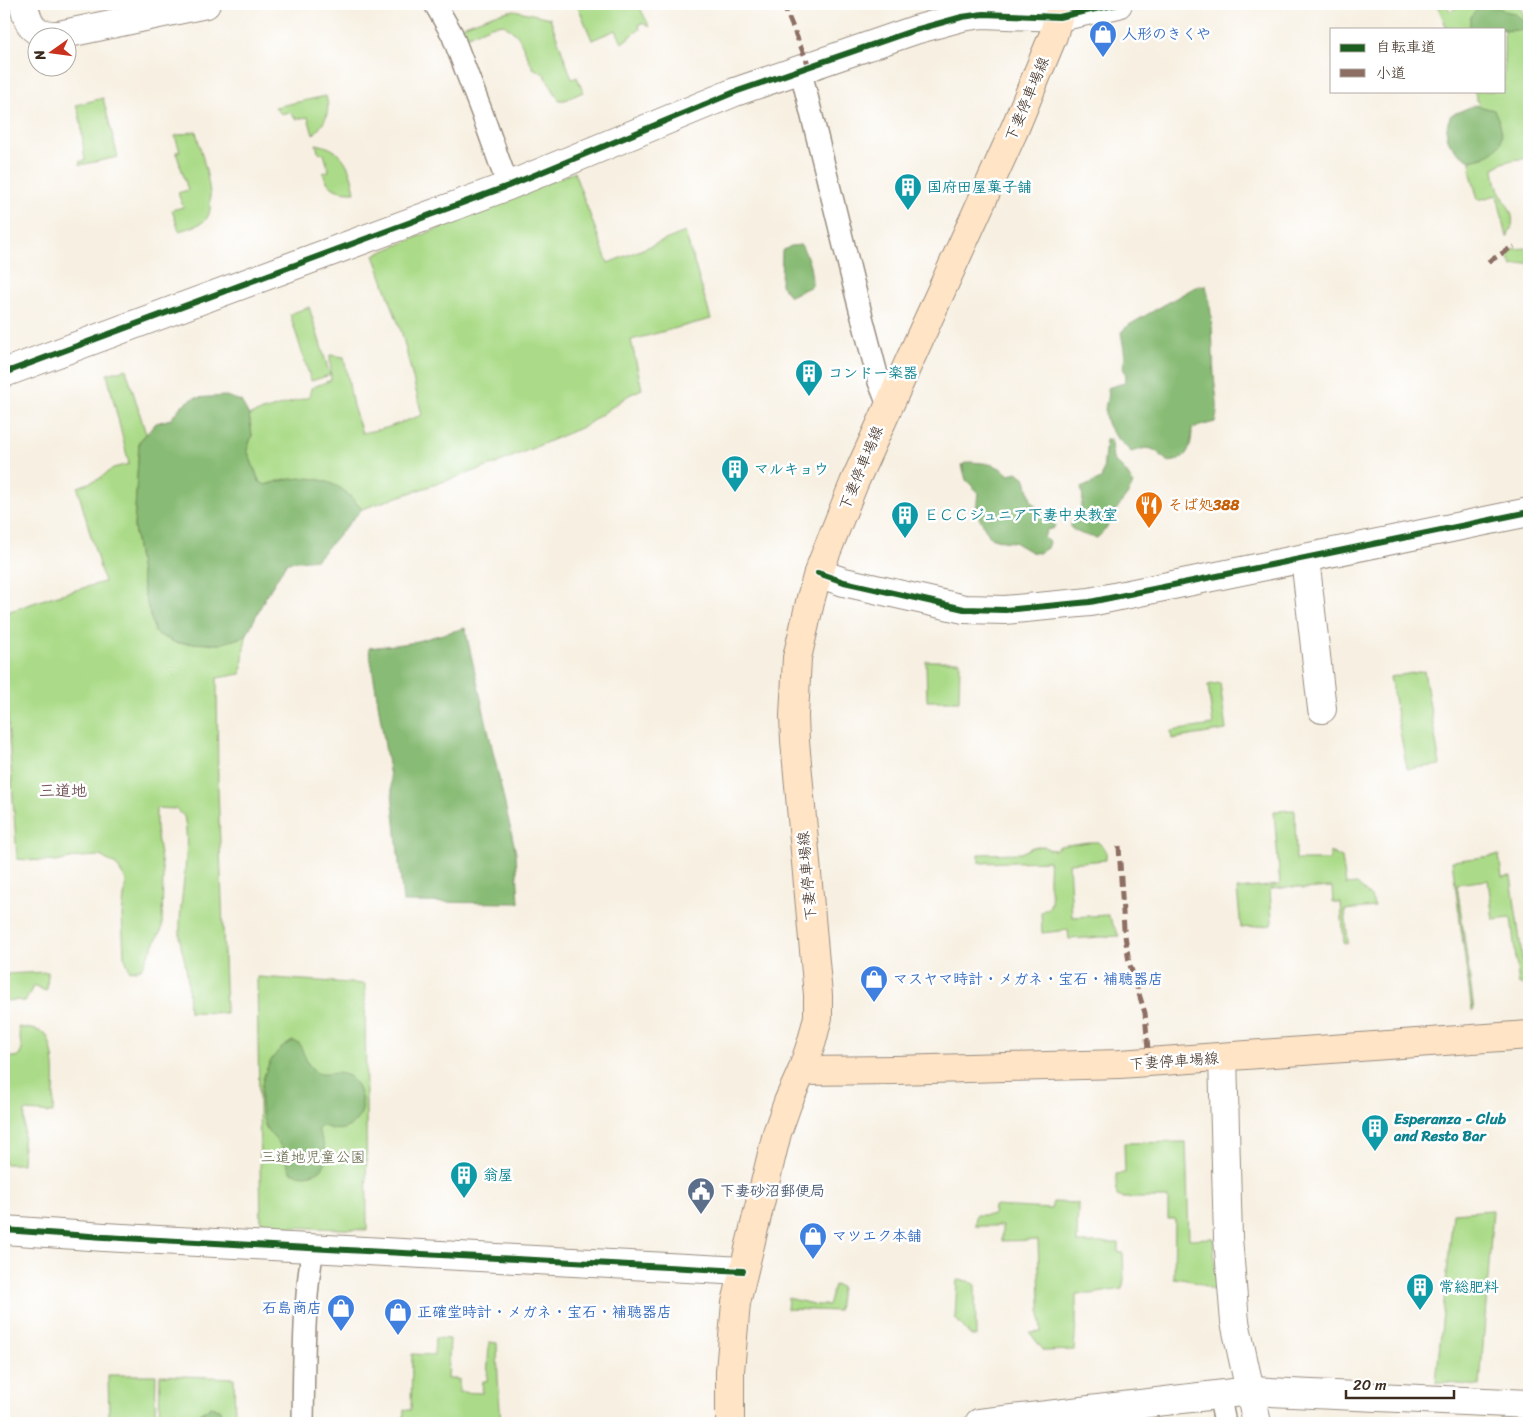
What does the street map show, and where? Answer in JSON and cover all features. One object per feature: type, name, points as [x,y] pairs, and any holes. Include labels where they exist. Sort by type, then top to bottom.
[{"type":"main road","name":"下妻停車場線","points":[[1060,11],[1053,36],[1015,128],[850,491],[818,573],[797,658],[794,741],[818,995],[818,1017],[802,1071],[1120,1064],[1529,1035]]},
{"type":"main road","points":[[730,1423],[730,1371],[736,1303],[777,1133],[802,1071]]},
{"type":"street","points":[[24,4],[31,25],[45,36],[67,34],[206,4]]},
{"type":"street","points":[[4,373],[508,186],[735,92],[800,68],[915,30],[962,17],[982,14],[1060,11],[1118,4]]},
{"type":"street","points":[[818,573],[844,582],[964,609],[1005,610],[1090,602],[1529,512]]},
{"type":"street","points":[[1305,558],[1322,709]]},
{"type":"street","points":[[1223,1057],[1228,1238],[1235,1322],[1257,1423]]},
{"type":"street","points":[[4,1230],[114,1238],[743,1271]]},
{"type":"street","points":[[978,1423],[1250,1391],[1529,1404]]},
{"type":"lane","points":[[435,4],[452,34],[508,186]]},
{"type":"lane","points":[[800,68],[862,317],[879,382],[888,405]]},
{"type":"lane","points":[[303,1423],[306,1328],[310,1265],[313,1249]]},
{"type":"lane","points":[[1218,1394],[1225,1423]]},
{"type":"green space","points":[[577,4],[638,4],[650,27],[643,23],[639,24],[640,29],[622,43],[616,30],[592,40]]},
{"type":"green space","points":[[1437,4],[1446,4],[1450,11],[1467,4],[1519,4],[1529,28],[1529,159],[1510,160],[1494,168],[1498,187],[1512,219],[1511,230],[1507,237],[1497,195],[1478,200],[1471,174],[1470,160],[1484,157],[1480,109],[1474,92],[1506,92],[1506,28],[1447,28]]},
{"type":"green space","points":[[1485,5],[1499,7],[1504,11],[1514,13],[1523,20],[1524,28],[1520,31],[1506,31],[1506,28],[1471,28],[1471,17],[1478,9]]},
{"type":"green space","points":[[514,10],[550,18],[572,79],[577,77],[583,92],[565,100],[559,100],[544,74],[533,68],[518,36],[504,24],[491,26],[461,39],[457,28],[492,15]]},
{"type":"green space","points":[[326,96],[328,108],[326,117],[313,135],[308,117],[297,119],[289,112],[281,114],[275,107]]},
{"type":"green space","points":[[103,98],[118,157],[80,165],[79,162],[85,160],[80,120],[76,105]]},
{"type":"green space","points":[[1475,105],[1494,110],[1499,120],[1502,137],[1496,149],[1490,154],[1470,160],[1457,152],[1449,142],[1447,130],[1451,115]]},
{"type":"green space","points":[[196,131],[209,189],[210,211],[207,218],[201,223],[179,231],[172,210],[183,207],[178,193],[188,190],[176,152],[180,151],[175,136]]},
{"type":"green space","points":[[316,144],[333,150],[344,160],[351,174],[355,192],[335,189],[328,183],[323,173],[329,171],[324,154],[318,152]]},
{"type":"green space","points":[[574,172],[608,263],[685,232],[711,319],[631,340],[642,389],[629,395],[585,426],[493,465],[362,509],[343,490],[285,479],[265,485],[259,481],[247,450],[252,435],[249,415],[309,397],[311,388],[331,380],[330,355],[344,357],[353,406],[362,433],[386,428],[422,415],[402,334],[374,255]]},
{"type":"green space","points":[[801,245],[810,265],[812,286],[790,296],[781,285],[782,251],[791,246]]},
{"type":"green space","points":[[1529,248],[1529,263],[1512,266],[1508,255],[1512,249]]},
{"type":"green space","points":[[1197,286],[1206,286],[1209,297],[1217,405],[1215,422],[1192,428],[1188,451],[1184,456],[1175,461],[1168,462],[1155,451],[1148,448],[1131,452],[1110,429],[1105,412],[1108,395],[1107,388],[1124,383],[1126,376],[1123,367],[1125,356],[1121,332],[1129,325]]},
{"type":"green space","points":[[309,307],[330,375],[311,381],[290,314]]},
{"type":"green space","points":[[126,369],[146,434],[139,442],[134,527],[144,593],[155,632],[176,643],[219,644],[246,636],[241,674],[217,678],[218,789],[226,1013],[189,1012],[187,974],[180,939],[186,862],[186,831],[184,816],[176,809],[156,808],[156,829],[163,874],[162,929],[141,969],[130,971],[124,956],[122,915],[126,880],[116,865],[100,856],[79,857],[56,862],[17,859],[4,661],[4,613],[104,582],[78,487],[99,479],[113,468],[129,464],[107,374]]},
{"type":"green space","points":[[226,396],[241,401],[249,415],[252,435],[247,450],[259,481],[265,485],[305,478],[324,481],[343,490],[362,509],[317,559],[287,562],[265,598],[246,636],[220,644],[176,643],[155,633],[144,593],[134,527],[139,442],[156,423],[171,419],[181,406],[194,398]]},
{"type":"green space","points":[[1111,439],[1113,459],[1126,472],[1133,483],[1129,493],[1118,507],[1107,527],[1097,538],[1074,530],[1071,528],[1071,523],[1081,507],[1083,496],[1081,488],[1101,479],[1106,440]]},
{"type":"green space","points":[[969,462],[986,463],[1000,468],[1009,475],[1017,472],[1026,479],[1031,500],[1037,508],[1053,511],[1056,520],[1054,528],[1047,530],[1044,537],[1049,542],[1047,548],[1039,553],[1031,552],[1014,542],[990,537],[976,512],[978,492],[966,480],[962,465]]},
{"type":"green space","points":[[465,628],[516,853],[519,903],[403,902],[391,783],[369,648],[410,643]]},
{"type":"green space","points":[[926,661],[960,661],[959,701],[927,701]]},
{"type":"green space","points":[[1424,671],[1440,765],[1407,769],[1390,677]]},
{"type":"green space","points":[[1220,683],[1226,730],[1172,739],[1171,731],[1213,725],[1208,685]]},
{"type":"green space","points":[[1295,810],[1296,860],[1330,860],[1330,852],[1342,858],[1346,885],[1357,884],[1371,897],[1375,907],[1345,910],[1348,943],[1344,944],[1341,903],[1333,903],[1332,887],[1270,889],[1271,925],[1241,928],[1237,889],[1280,885],[1274,811]]},
{"type":"green space","points":[[1098,842],[1106,850],[1106,860],[1069,863],[1072,917],[1108,915],[1119,936],[1069,939],[1068,930],[1042,933],[1041,912],[1049,908],[1051,899],[1049,861],[979,863],[979,854],[1021,853],[1033,847],[1044,846],[1055,850],[1060,846]]},
{"type":"green space","points":[[1499,855],[1502,877],[1511,876],[1529,1007],[1525,984],[1519,985],[1511,918],[1493,920],[1488,880],[1457,884],[1474,1010],[1472,1011],[1452,861]]},
{"type":"green space","points":[[48,972],[47,989],[45,991],[34,985],[25,1002],[17,1000],[4,1001],[4,974]]},
{"type":"green space","name":"三道地児童公園","points":[[257,977],[365,984],[367,1230],[261,1226]]},
{"type":"green space","points":[[18,1027],[37,1030],[46,1034],[50,1043],[54,1062],[53,1113],[25,1111],[22,1164],[4,1164],[4,1121],[10,1121],[7,1058],[19,1056],[22,1050]]},
{"type":"green space","points":[[293,1041],[299,1043],[308,1063],[315,1072],[319,1074],[339,1073],[351,1078],[357,1086],[362,1101],[361,1112],[350,1126],[338,1130],[322,1125],[318,1129],[326,1160],[320,1170],[308,1175],[291,1172],[281,1147],[266,1128],[262,1114],[261,1089],[268,1066],[282,1047]]},
{"type":"green space","points":[[1186,1142],[1189,1239],[1213,1238],[1216,1274],[1215,1291],[1195,1282],[1174,1278],[1175,1219],[1168,1219],[1168,1198],[1123,1198],[1117,1196],[1116,1174],[1125,1173],[1124,1143]]},
{"type":"green space","points":[[1053,1202],[1078,1203],[1077,1243],[1119,1243],[1119,1253],[1123,1253],[1124,1280],[1122,1289],[1091,1294],[1076,1294],[1074,1350],[1044,1351],[1030,1333],[1041,1332],[1038,1240],[1002,1241],[1002,1226],[975,1226],[976,1215],[993,1215],[994,1206],[1051,1209]]},
{"type":"green space","points":[[1493,1210],[1480,1386],[1436,1382],[1453,1213]]},
{"type":"green space","points":[[957,1280],[969,1281],[975,1285],[976,1336],[971,1336],[955,1318]]},
{"type":"green space","points":[[834,1285],[841,1287],[838,1311],[787,1309],[788,1298],[817,1305],[828,1305]]},
{"type":"green space","points":[[435,1338],[450,1339],[448,1379],[459,1379],[459,1392],[482,1393],[483,1381],[487,1381],[489,1342],[497,1343],[501,1423],[403,1423],[404,1410],[411,1410],[412,1354],[434,1355]]},
{"type":"green space","points":[[108,1375],[156,1375],[155,1423],[73,1423],[73,1418],[109,1418]]},
{"type":"green space","points":[[160,1375],[234,1378],[235,1419],[224,1419],[222,1423],[159,1423]]},
{"type":"green space","points":[[210,1407],[219,1409],[224,1419],[222,1423],[199,1423],[201,1413]]},
{"type":"marked path","points":[[783,4],[809,66]]},
{"type":"marked path","points":[[1488,262],[1514,246]]},
{"type":"marked path","points":[[1119,846],[1124,929],[1129,962],[1145,1013],[1149,1062]]},
{"type":"cycle path","points":[[4,373],[508,186],[735,92],[915,30],[962,17],[983,14],[1059,17],[1118,4]]},
{"type":"cycle path","points":[[818,573],[844,582],[964,609],[1005,610],[1090,602],[1529,512]]},
{"type":"cycle path","points":[[4,1230],[743,1271]]},
{"type":"place","name":"人形のきくや","points":[[1103,58]]},
{"type":"place","name":"国府田屋菓子舗","points":[[908,211]]},
{"type":"place","name":"コンドー楽器","points":[[809,397]]},
{"type":"place","name":"マルキョウ","points":[[735,493]]},
{"type":"place","name":"そば処388","points":[[1149,529]]},
{"type":"place","name":"ＥＣＣジュニア下妻中央教室","points":[[905,539]]},
{"type":"place","name":"マスヤマ時計・メガネ・宝石・補聴器店","points":[[874,1003]]},
{"type":"place","name":"Esperanza - Club and Resto Bar","points":[[1375,1152]]},
{"type":"place","name":"翁屋","points":[[464,1199]]},
{"type":"place","name":"下妻砂沼郵便局","points":[[701,1215]]},
{"type":"place","name":"マツエク本舗","points":[[813,1260]]},
{"type":"place","name":"常総肥料","points":[[1420,1311]]},
{"type":"place","name":"石島商店","points":[[341,1332]]},
{"type":"place","name":"正確堂時計・メガネ・宝石・補聴器店","points":[[398,1336]]},
{"type":"district","name":"三道地","points":[[63,790]]}]
